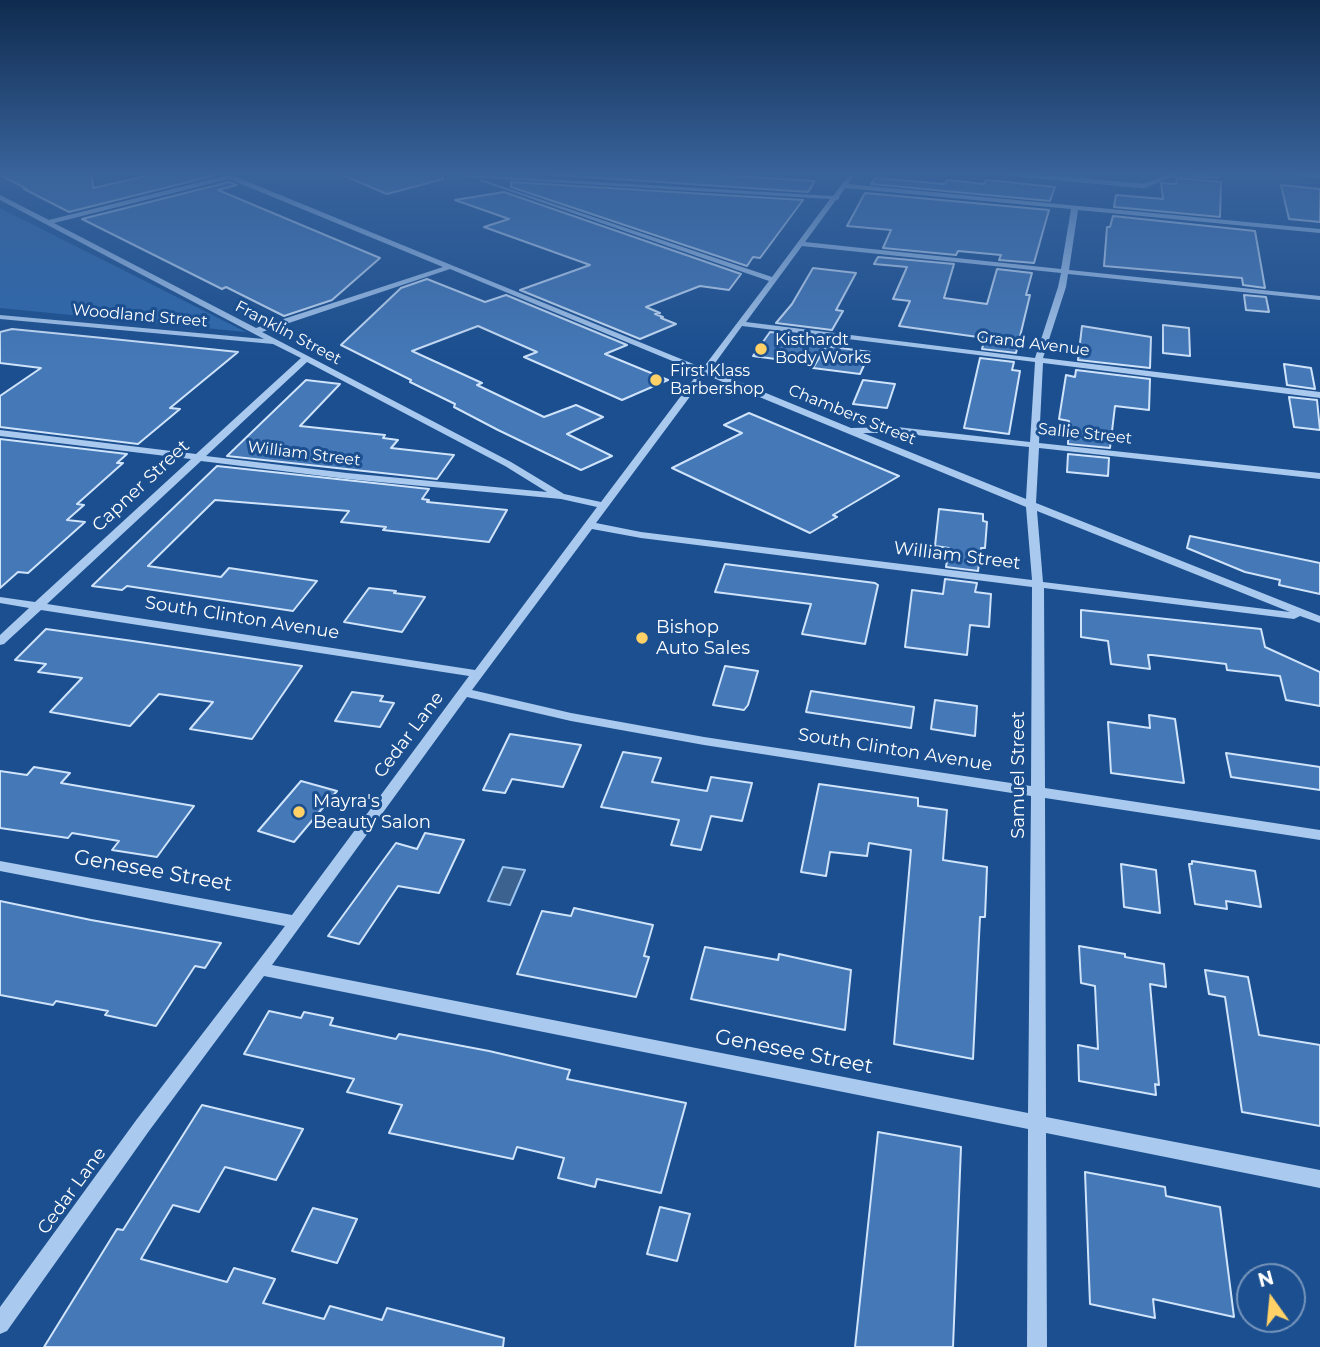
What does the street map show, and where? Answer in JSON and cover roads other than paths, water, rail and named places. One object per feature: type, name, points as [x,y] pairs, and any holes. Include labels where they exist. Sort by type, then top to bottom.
[{"type":"street","name":"Franklin Street","points":[[73,235],[508,464],[561,496]]},
{"type":"street","name":"Chambers Street","points":[[371,235],[1031,505],[1318,619]]},
{"type":"street","points":[[641,235],[774,280]]},
{"type":"street","name":"Cedar Lane","points":[[0,1324],[478,674],[809,235]]},
{"type":"street","name":"Samuel Street","points":[[1037,1347],[1038,584],[1031,505],[1039,359],[1049,335],[1066,271],[1071,235]]},
{"type":"street","points":[[802,244],[1320,298]]},
{"type":"street","points":[[256,331],[450,267]]},
{"type":"street","points":[[0,323],[4,317]]},
{"type":"street","name":"Woodland Street","points":[[4,317],[277,343]]},
{"type":"street","name":"Grand Avenue","points":[[742,324],[1320,395]]},
{"type":"street","name":"Capner Street","points":[[0,640],[306,358]]},
{"type":"street","name":"Sallie Street","points":[[845,429],[897,430],[1320,476]]},
{"type":"street","name":"William Street","points":[[0,433],[347,476],[561,496],[605,506]]},
{"type":"street","name":"William Street","points":[[590,525],[641,535],[1318,619]]},
{"type":"street","name":"South Clinton Avenue","points":[[0,600],[478,674]]},
{"type":"street","name":"South Clinton Avenue","points":[[465,692],[571,717],[691,738],[1320,835]]},
{"type":"street","name":"Genesee Street","points":[[0,866],[296,922]]},
{"type":"street","name":"Genesee Street","points":[[260,969],[1320,1179]]},
{"type":"place","name":"Kisthardt Body Works","points":[[761,349]]},
{"type":"place","name":"First Klass Barbershop","points":[[656,380]]},
{"type":"place","name":"Bishop Auto Sales","points":[[642,638]]},
{"type":"place","name":"Mayra's Beauty Salon","points":[[299,812]]}]
